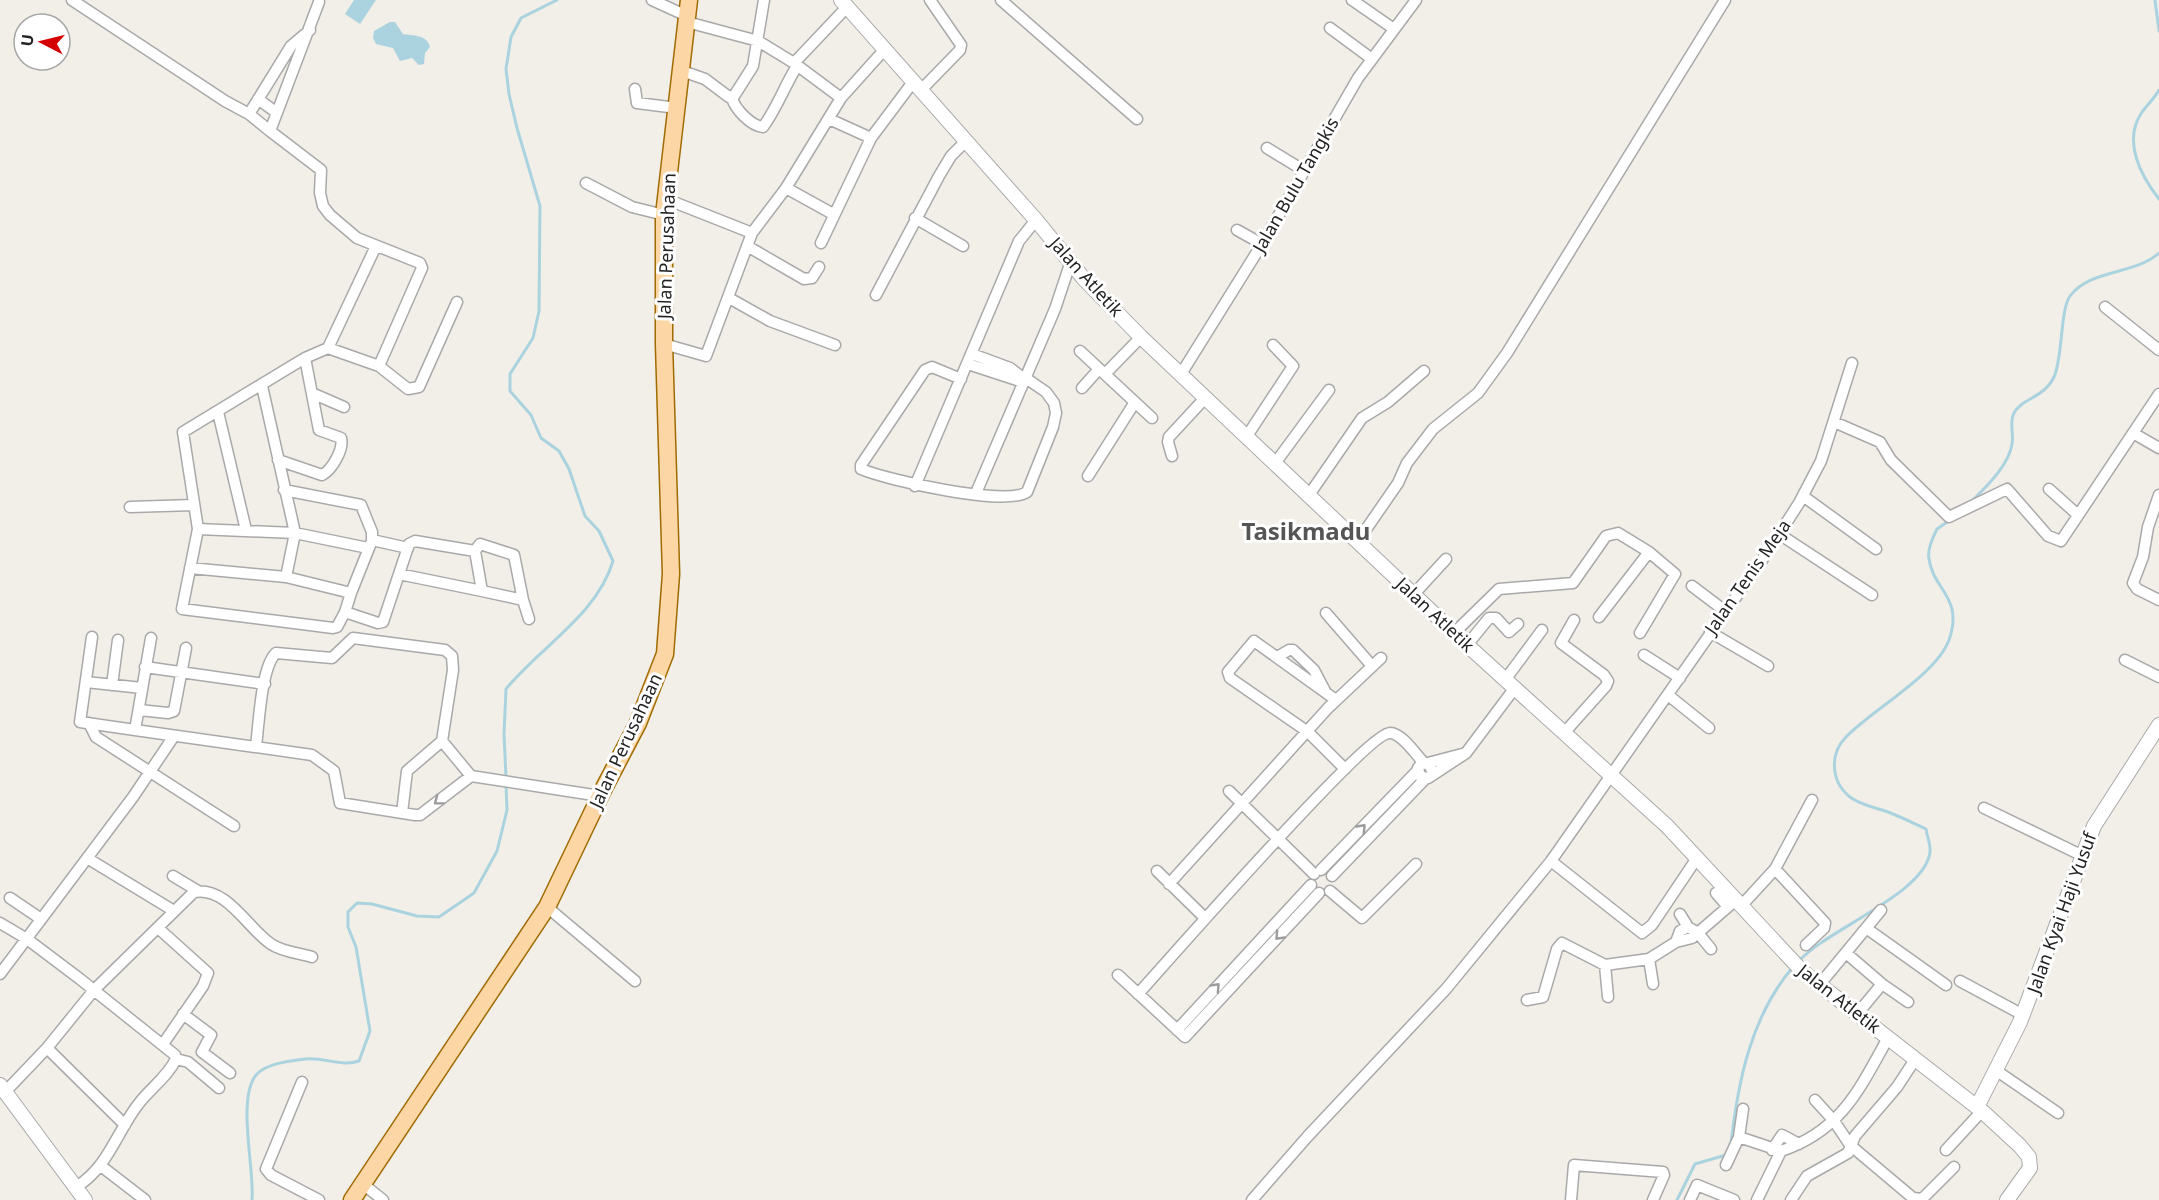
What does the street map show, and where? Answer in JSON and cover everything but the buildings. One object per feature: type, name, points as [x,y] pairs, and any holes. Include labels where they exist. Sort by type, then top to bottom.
[{"type":"main road","name":"Jalan Perusahaan","points":[[352,1200],[547,907],[638,723],[665,654],[671,574],[664,344],[665,207],[688,13]]},
{"type":"street","points":[[72,0],[225,101],[249,114],[321,170],[322,206],[357,238],[417,260],[422,268],[379,366]]},
{"type":"street","points":[[652,0],[758,40],[842,98]]},
{"type":"street","points":[[732,98],[753,66],[764,0]]},
{"type":"street","points":[[820,243],[831,226],[833,214],[871,138],[917,86],[960,50],[961,45],[930,0]]},
{"type":"street","points":[[1001,0],[1137,119]]},
{"type":"street","points":[[1352,0],[1394,29]]},
{"type":"street","name":"Jalan Bulu Tangkis","points":[[1181,374],[1262,244],[1303,170],[1372,59],[1416,0]]},
{"type":"street","points":[[1358,541],[1398,483],[1407,463],[1433,429],[1470,402],[1500,363],[1561,270],[1725,0]]},
{"type":"street","points":[[270,131],[310,30],[317,1]]},
{"type":"street","points":[[682,71],[705,79],[732,98],[735,106],[759,128],[763,127],[779,105],[795,64],[844,4]]},
{"type":"street","name":"Jalan Atletik","points":[[844,4],[1036,220],[1084,279],[1141,337],[1276,462],[1413,595],[1612,776],[1697,858],[1735,904],[1802,971],[1979,1109],[2029,1157],[2030,1168],[2025,1179],[2009,1199]]},
{"type":"street","points":[[1330,28],[1372,59]]},
{"type":"street","points":[[249,114],[291,46],[310,30]]},
{"type":"street","points":[[664,344],[705,357],[752,233],[786,188],[842,98],[885,49]]},
{"type":"street","points":[[635,89],[637,103],[677,108]]},
{"type":"street","points":[[258,99],[278,113]]},
{"type":"street","points":[[829,119],[871,138]]},
{"type":"street","points":[[876,295],[915,218],[951,156],[965,142]]},
{"type":"street","points":[[1267,148],[1303,170]]},
{"type":"street","points":[[586,183],[632,207],[665,207],[752,233]]},
{"type":"street","points":[[786,188],[833,214]]},
{"type":"street","points":[[915,218],[963,246]]},
{"type":"street","points":[[915,486],[1019,241],[1036,220]]},
{"type":"street","points":[[1237,230],[1262,244]]},
{"type":"street","points":[[284,490],[361,505],[372,532],[370,544],[345,612],[337,627],[182,609],[181,603],[198,529],[183,432],[305,358],[328,348],[376,246]]},
{"type":"street","points":[[747,246],[804,279],[812,278],[819,267]]},
{"type":"street","points":[[976,493],[1055,309],[1071,261]]},
{"type":"street","points":[[729,298],[770,321],[836,345]]},
{"type":"street","points":[[328,348],[379,366],[408,388],[419,387],[457,302]]},
{"type":"street","points":[[2105,308],[2159,350]]},
{"type":"street","points":[[1082,388],[1141,337]]},
{"type":"street","points":[[1247,436],[1293,366],[1273,345]]},
{"type":"street","points":[[1080,351],[1152,418]]},
{"type":"street","points":[[278,460],[322,475],[328,472],[342,446],[341,438],[319,430],[314,394],[305,358]]},
{"type":"street","points":[[961,379],[933,367],[926,368],[861,465],[862,470],[915,486],[976,493],[1022,495],[1030,489],[1056,413],[1054,403],[1046,392],[1010,368],[970,359]]},
{"type":"street","name":"Jalan Tenis Meja","points":[[1252,1200],[1308,1136],[1446,989],[1551,861],[1612,776],[1803,496],[1821,461],[1852,363]]},
{"type":"street","points":[[1309,495],[1362,418],[1388,402],[1424,371]]},
{"type":"street","points":[[262,386],[295,533],[286,577]]},
{"type":"street","points":[[1276,462],[1329,390]]},
{"type":"street","points":[[314,394],[344,407]]},
{"type":"street","points":[[1834,422],[1880,442],[1891,460],[1947,515],[1952,517],[2005,489],[2048,536],[2061,541],[2159,394]]},
{"type":"street","points":[[1172,456],[1168,442],[1169,436],[1206,397]]},
{"type":"street","points":[[1088,476],[1135,402]]},
{"type":"street","points":[[218,412],[246,530]]},
{"type":"street","points":[[2133,433],[2159,448]]},
{"type":"street","points":[[2049,489],[2078,514]]},
{"type":"street","points":[[2159,495],[2148,527],[2143,557],[2133,583],[2137,589],[2159,600]]},
{"type":"street","points":[[1803,496],[1876,549]]},
{"type":"street","points":[[130,507],[194,505]]},
{"type":"street","points":[[198,529],[295,533],[408,548]]},
{"type":"street","points":[[1455,632],[1499,589],[1573,583],[1606,536],[1618,533],[1649,552],[1675,574],[1640,633]]},
{"type":"street","points":[[1779,534],[1872,595]]},
{"type":"street","points":[[345,612],[378,623],[383,621],[408,548],[415,541],[475,551]]},
{"type":"street","points":[[482,591],[475,551],[480,544],[486,543],[514,555],[529,619]]},
{"type":"street","points":[[1599,617],[1649,552]]},
{"type":"street","points":[[1413,595],[1446,559]]},
{"type":"street","points":[[190,568],[286,577],[351,594]]},
{"type":"street","points":[[399,574],[523,600]]},
{"type":"street","points":[[1692,586],[1725,611]]},
{"type":"street","points":[[1326,613],[1372,666]]},
{"type":"street","points":[[1467,645],[1491,617],[1496,618],[1509,632],[1518,624]]},
{"type":"street","points":[[1564,733],[1608,681],[1604,675],[1561,643],[1574,620]]},
{"type":"street","points":[[1318,872],[1426,769],[1448,766],[1466,753],[1542,630]]},
{"type":"street","points":[[1710,633],[1768,666]]},
{"type":"street","points":[[92,638],[80,722],[300,752],[322,759],[334,771],[339,802],[342,804],[402,813],[420,815],[471,776]]},
{"type":"street","points":[[135,730],[151,638]]},
{"type":"street","points":[[256,746],[270,658],[276,653],[332,658],[353,638],[445,650],[452,656],[453,670],[442,741],[407,771],[402,813]]},
{"type":"street","points":[[112,685],[118,640]]},
{"type":"street","points":[[1336,700],[1325,692],[1314,670],[1293,650],[1277,657],[1252,641],[1229,671],[1228,676],[1308,732],[1345,769]]},
{"type":"street","points":[[139,710],[168,713],[174,711],[186,648]]},
{"type":"street","points":[[1644,655],[1680,678]]},
{"type":"street","points":[[1169,884],[1336,700],[1381,658]]},
{"type":"street","points":[[2125,660],[2159,677]]},
{"type":"street","points":[[145,667],[265,684]]},
{"type":"street","points":[[86,682],[142,688]]},
{"type":"street","points":[[1668,695],[1709,728]]},
{"type":"street","points":[[89,723],[96,737],[234,826]]},
{"type":"street","name":"Jalan Kyai Haji Yusuf","points":[[1979,1109],[2023,1015],[2081,855],[2107,804],[2159,725]]},
{"type":"street","points":[[1138,994],[1277,840],[1345,769],[1381,736],[1389,733],[1396,735],[1426,769]]},
{"type":"street","points":[[0,974],[151,771],[174,736]]},
{"type":"street","points":[[442,741],[471,776],[600,796]]},
{"type":"street","points":[[1332,876],[1426,769]]},
{"type":"street","points":[[1229,791],[1277,840],[1318,872],[1332,876]]},
{"type":"street","points":[[1527,1000],[1543,998],[1557,949],[1562,943],[1605,965],[1649,959],[1676,942],[1687,941],[1693,930],[1735,904],[1775,869],[1812,800]]},
{"type":"street","points":[[1984,808],[2081,855]]},
{"type":"street","points":[[87,858],[174,911]]},
{"type":"street","points":[[1551,861],[1642,933],[1652,925],[1697,858]]},
{"type":"street","points":[[1320,890],[1362,918],[1416,864]]},
{"type":"street","points":[[1775,869],[1825,923],[1824,928],[1806,945]]},
{"type":"street","points":[[1157,871],[1205,918]]},
{"type":"street","points":[[1118,975],[1186,1037],[1320,890],[1318,872]]},
{"type":"street","points":[[173,876],[198,891],[208,893],[229,904],[273,946],[312,957]]},
{"type":"street","points":[[1177,1030],[1245,956],[1320,890],[1334,883],[1332,876]]},
{"type":"street","points":[[86,1200],[2,1089],[47,1048],[94,990],[188,896],[198,891]]},
{"type":"street","points":[[1716,893],[1735,904]]},
{"type":"street","points":[[10,898],[41,919]]},
{"type":"street","points":[[547,907],[635,981]]},
{"type":"street","points":[[1820,984],[1881,910]]},
{"type":"street","points":[[1680,914],[1712,949]]},
{"type":"street","points":[[0,923],[27,939],[163,1044],[176,1059],[188,1062],[219,1088]]},
{"type":"street","points":[[158,928],[208,973],[203,986],[163,1044]]},
{"type":"street","points":[[1866,928],[1946,985]]},
{"type":"street","points":[[1846,953],[1882,984],[1908,1002]]},
{"type":"street","points":[[1245,956],[1254,964]]},
{"type":"street","points":[[1649,959],[1653,984]]},
{"type":"street","points":[[1605,965],[1608,997]]},
{"type":"street","points":[[1960,981],[2023,1015]]},
{"type":"street","points":[[1858,1013],[1882,984]]},
{"type":"street","points":[[183,1014],[211,1035],[202,1052],[230,1073]]},
{"type":"street","points":[[1757,1200],[1782,1135],[1799,1144],[1809,1140],[1834,1121],[1864,1081],[1888,1038]]},
{"type":"street","points":[[47,1048],[125,1125]]},
{"type":"street","points":[[1791,1200],[1807,1176],[1845,1155],[1850,1145],[1897,1087],[1916,1058]]},
{"type":"street","points":[[76,1187],[101,1166],[140,1101],[176,1059]]},
{"type":"street","points":[[1997,1071],[2058,1113]]},
{"type":"street","points":[[302,1082],[268,1160],[269,1174],[319,1200]]},
{"type":"street","points":[[1815,1100],[1834,1121],[1850,1145],[1919,1200],[1954,1167]]},
{"type":"street","points":[[1726,1165],[1738,1137],[1743,1109]]},
{"type":"street","points":[[1946,1150],[1979,1109]]},
{"type":"street","points":[[1738,1137],[1776,1151]]},
{"type":"street","points":[[1571,1200],[1574,1165],[1664,1172],[1653,1200]]},
{"type":"street","points":[[101,1166],[145,1200]]},
{"type":"street","points":[[363,1184],[382,1200]]},
{"type":"street","points":[[1690,1200],[1698,1185],[1734,1200]]},
{"type":"water","points":[[354,0],[376,0],[360,24],[345,14]]},
{"type":"water","points":[[390,22],[395,22],[403,34],[419,36],[426,40],[430,47],[425,53],[424,64],[419,65],[412,58],[400,61],[393,48],[376,44],[373,38],[374,31]]},
{"type":"waterway","points":[[506,778],[504,734],[506,689],[581,614],[605,580],[613,561],[599,531],[585,516],[569,469],[559,451],[541,438],[531,415],[510,391],[510,374],[533,338],[539,311],[540,206],[517,128],[506,69],[511,37],[521,18],[557,0]]},
{"type":"waterway","points":[[2155,0],[2159,31]]},
{"type":"waterway","points":[[2159,90],[2142,112],[2136,123],[2134,135],[2136,158],[2140,169],[2159,199]]},
{"type":"waterway","points":[[1973,500],[1997,475],[2007,460],[2012,444],[2014,413],[2022,404],[2045,389],[2054,377],[2065,312],[2070,296],[2089,281],[2138,265],[2159,253]]},
{"type":"waterway","points":[[1798,962],[1830,937],[1894,897],[1924,867],[1930,852],[1926,829],[1850,797],[1839,784],[1834,768],[1837,751],[1846,737],[1918,679],[1942,653],[1949,640],[1953,614],[1946,595],[1932,570],[1929,551],[1937,529],[1950,520]]},
{"type":"waterway","points":[[252,1200],[247,1116],[251,1085],[257,1074],[273,1065],[305,1059],[346,1063],[359,1061],[370,1031],[356,947],[348,927],[348,912],[357,903],[372,904],[417,916],[439,917],[474,893],[497,851],[507,810],[506,785]]},
{"type":"waterway","points":[[1731,1144],[1738,1097],[1749,1050],[1767,1006],[1793,967]]},
{"type":"waterway","points":[[1677,1200],[1695,1164],[1726,1155]]},
{"type":"district","name":"Tasikmadu","points":[[1306,532]]}]
